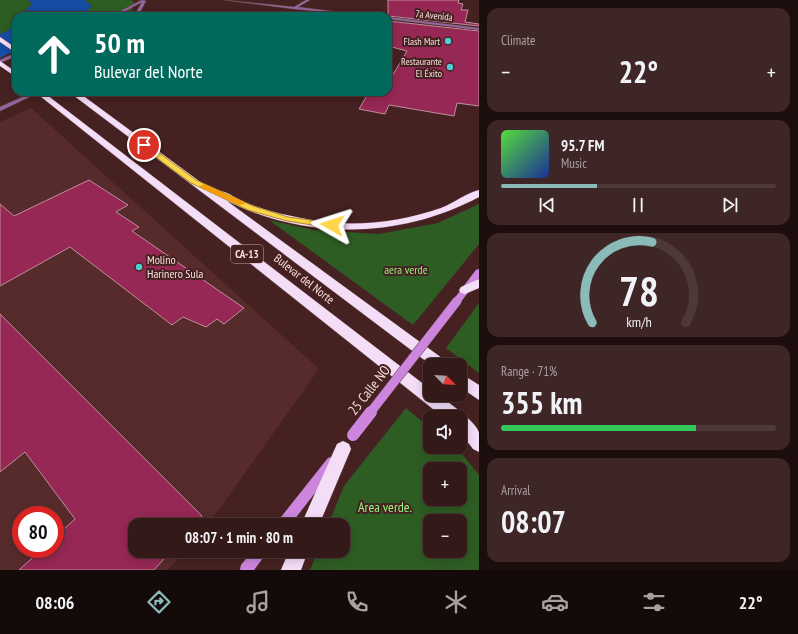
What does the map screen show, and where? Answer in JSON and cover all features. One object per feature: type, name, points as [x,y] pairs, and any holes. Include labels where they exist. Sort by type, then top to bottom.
[{"type":"highway","points":[[0,39],[12,49]]},
{"type":"highway","points":[[0,62],[12,72]]},
{"type":"highway","name":"Bulevar del Norte","points":[[44,96],[446,410]]},
{"type":"highway","name":"Bulevar del Norte","points":[[78,96],[432,358]]},
{"type":"highway","points":[[194,182],[251,208],[287,219],[334,226],[389,225],[424,218],[465,202],[479,193]]},
{"type":"highway","points":[[465,290],[479,283]]},
{"type":"highway","points":[[467,385],[479,394]]},
{"type":"highway","name":"Bulevar del Norte","points":[[467,426],[479,436]]},
{"type":"highway","points":[[467,430],[479,444]]},
{"type":"highway","points":[[313,518],[343,449]]},
{"type":"highway","points":[[291,570],[296,558]]},
{"type":"main road","name":"25 Calle NO","points":[[288,518],[343,449],[479,272]]},
{"type":"main road","points":[[246,570],[255,558]]},
{"type":"street","points":[[121,12],[144,0],[138,12]]},
{"type":"street","points":[[226,0],[331,12]]},
{"type":"street","points":[[294,8],[308,0]]},
{"type":"street","name":"7a Avenida","points":[[392,18],[479,29]]},
{"type":"street","points":[[0,62],[12,54]]},
{"type":"street","points":[[0,109],[30,96]]},
{"type":"shaded area","name":"Molino Harinero Sula","points":[[31,108],[319,369],[213,518],[128,518],[128,558],[179,558],[168,570],[0,570],[0,122]]},
{"type":"green space","points":[[0,0],[28,0],[32,4],[25,12],[12,12],[12,26],[8,31],[0,34]]},
{"type":"green space","points":[[84,0],[131,0],[134,2],[131,12],[85,12],[92,6]]},
{"type":"green space","name":"aera verde","points":[[479,204],[479,244],[413,325],[269,220],[313,230],[379,234],[438,223]]},
{"type":"green space","points":[[479,303],[479,373],[467,364],[467,358],[459,358],[446,348]]},
{"type":"green space","name":"Area verde.","points":[[406,408],[423,422],[423,454],[462,454],[479,475],[479,570],[310,570],[315,558],[350,558],[350,518],[331,518],[344,486]]},
{"type":"water","points":[[28,0],[84,0],[92,6],[85,12],[25,12],[32,4]]},
{"type":"water","points":[[12,26],[12,52],[0,58],[0,34],[8,31]]},
{"type":"building","points":[[388,0],[459,0],[458,3],[463,4],[461,10],[468,10],[465,22],[479,24],[479,26],[392,16],[392,12],[388,12]]},
{"type":"building","points":[[392,21],[479,31],[479,106],[457,103],[454,116],[389,105],[385,114],[359,109],[367,96],[392,96],[392,76],[407,51],[392,47]]},
{"type":"building","name":"Molino Harinero Sula","points":[[89,180],[128,205],[116,212],[139,227],[132,231],[244,308],[224,324],[217,319],[206,327],[183,317],[172,325],[70,247],[0,286],[0,204],[14,216]]},
{"type":"building","points":[[0,314],[202,516],[200,518],[128,518],[128,558],[165,558],[154,570],[19,570],[32,558],[64,558],[64,529],[75,519],[25,452],[0,472]]},
{"type":"slow traffic","points":[[204,186],[241,204]]},
{"type":"place","name":"Flash Mart","points":[[448,41]]},
{"type":"place","name":"Restaurante El Éxito","points":[[450,67]]},
{"type":"place","name":"Molino Harinero Sula","points":[[139,267]]},
{"type":"route","points":[[144,145],[194,182],[251,208],[287,219],[320,225],[332,225]]}]
